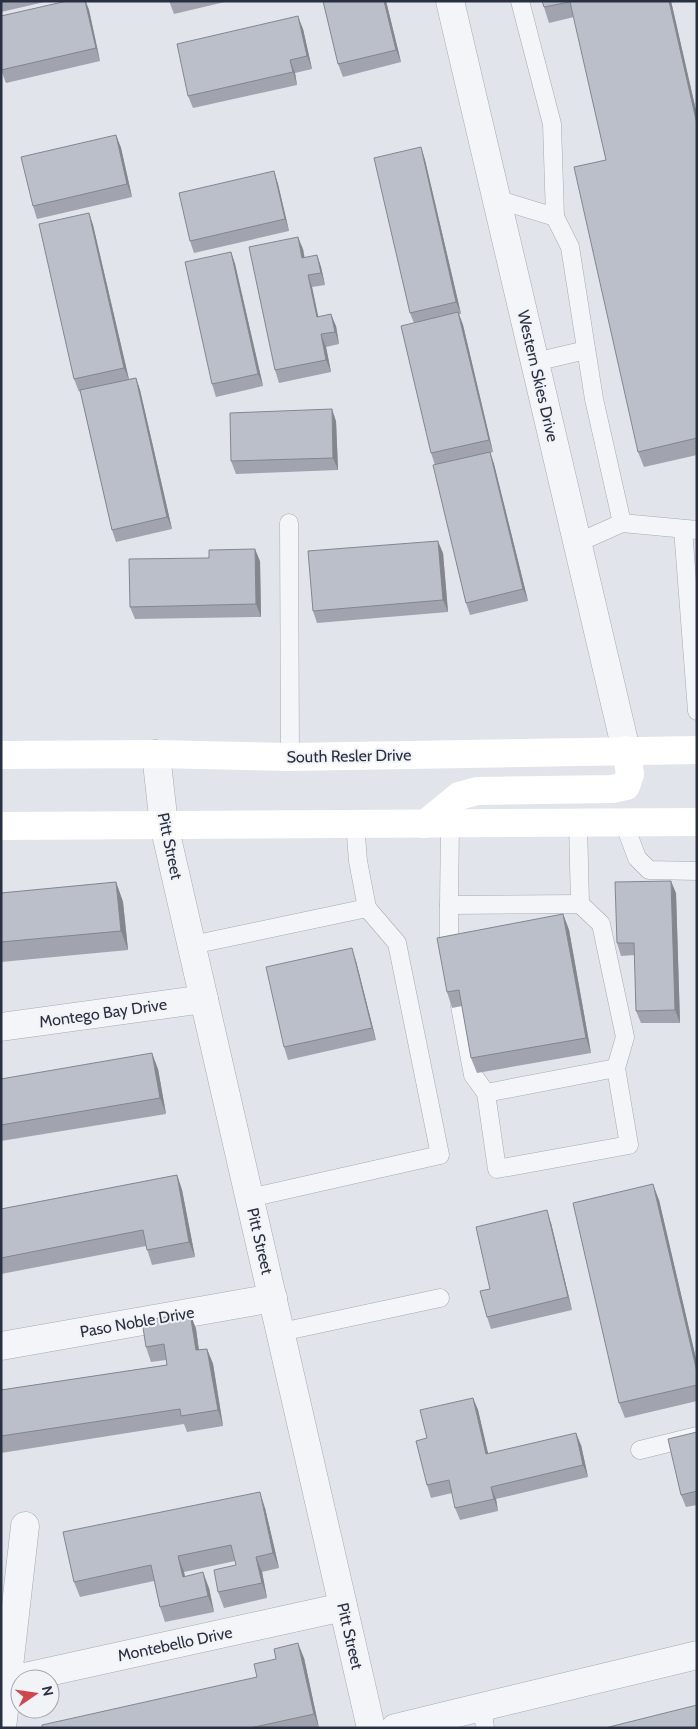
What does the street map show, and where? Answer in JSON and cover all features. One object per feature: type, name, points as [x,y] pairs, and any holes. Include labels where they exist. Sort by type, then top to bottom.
[{"type":"main road","points":[[438,824],[459,796],[477,790],[612,789],[626,786],[630,774],[626,750]]},
{"type":"main road","name":"South Resler Drive","points":[[1,755],[156,754],[290,757],[697,750]]},
{"type":"main road","points":[[1,826],[697,822]]},
{"type":"street","name":"Western Skies Drive","points":[[450,1],[626,750]]},
{"type":"street","name":"Pitt Street","points":[[156,754],[164,825],[371,1728]]},
{"type":"street","name":"Montego Bay Drive","points":[[1,1027],[204,999]]},
{"type":"street","name":"Paso Noble Drive","points":[[1,1346],[273,1298]]},
{"type":"street","points":[[2,1728],[25,1526]]},
{"type":"street","name":"Montebello Drive","points":[[7,1681],[343,1607]]},
{"type":"street","points":[[395,1728],[484,1717],[697,1655]]},
{"type":"lane","points":[[520,1],[552,124],[555,217],[570,247],[594,399],[622,523]]},
{"type":"lane","points":[[496,199],[555,217]]},
{"type":"lane","points":[[535,362],[586,350]]},
{"type":"lane","points":[[289,523],[290,757]]},
{"type":"lane","points":[[577,543],[622,523],[690,530],[697,711]]},
{"type":"lane","points":[[250,1198],[440,1155],[397,943],[367,908],[358,861],[355,823]]},
{"type":"lane","points":[[578,823],[580,904]]},
{"type":"lane","points":[[624,823],[637,858],[649,870],[697,871]]},
{"type":"lane","points":[[438,824],[449,905],[450,952]]},
{"type":"lane","points":[[449,905],[580,904],[601,924],[625,1037],[616,1068],[629,1145],[497,1169],[486,1093],[473,1076],[460,1006]]},
{"type":"lane","points":[[192,945],[367,908]]},
{"type":"lane","points":[[486,1093],[616,1068]]},
{"type":"lane","points":[[281,1332],[440,1298]]},
{"type":"lane","points":[[640,1450],[697,1436]]},
{"type":"building","points":[[67,1],[85,1],[96,48],[1,70],[1,16]]},
{"type":"building","points":[[323,1],[384,1],[396,50],[338,64]]},
{"type":"building","points":[[542,1],[669,1],[697,124],[697,438],[638,452],[574,167],[606,160],[570,2],[544,7]]},
{"type":"building","points":[[298,16],[307,56],[290,60],[293,72],[188,96],[177,44]]},
{"type":"building","points":[[116,135],[127,184],[33,206],[21,157]]},
{"type":"building","points":[[421,147],[456,302],[410,313],[374,158]]},
{"type":"building","points":[[274,171],[285,219],[190,241],[179,193]]},
{"type":"building","points":[[89,213],[124,368],[74,379],[39,224]]},
{"type":"building","points":[[298,237],[302,258],[317,255],[321,273],[308,275],[317,317],[331,314],[335,332],[321,334],[326,360],[275,370],[249,247]]},
{"type":"building","points":[[231,252],[258,374],[212,384],[185,262]]},
{"type":"building","points":[[458,312],[489,440],[431,453],[401,326]]},
{"type":"building","points":[[136,378],[167,517],[112,530],[80,390]]},
{"type":"building","points":[[332,409],[333,458],[231,461],[230,413]]},
{"type":"building","points":[[490,452],[523,589],[466,603],[433,465]]},
{"type":"building","points":[[438,541],[443,600],[313,611],[308,551]]},
{"type":"building","points":[[255,549],[256,604],[130,607],[129,559],[209,558],[209,550]]},
{"type":"building","points":[[671,881],[675,1010],[636,1011],[634,943],[617,943],[615,882]]},
{"type":"building","points":[[116,882],[121,931],[1,942],[1,893]]},
{"type":"building","points":[[563,914],[586,1038],[471,1058],[459,990],[447,992],[437,938]]},
{"type":"building","points":[[352,948],[372,1028],[284,1047],[266,967]]},
{"type":"building","points":[[152,1053],[160,1098],[1,1125],[1,1079]]},
{"type":"building","points":[[177,1175],[189,1242],[147,1250],[143,1230],[1,1258],[1,1209]]},
{"type":"building","points":[[653,1184],[697,1372],[697,1385],[619,1403],[573,1203]]},
{"type":"building","points":[[547,1210],[568,1297],[487,1317],[480,1291],[490,1289],[476,1227]]},
{"type":"building","points":[[190,1313],[196,1350],[207,1349],[218,1410],[181,1416],[180,1409],[1,1436],[1,1390],[167,1365],[164,1344],[146,1347],[142,1321]]},
{"type":"building","points":[[473,1398],[486,1454],[576,1433],[583,1465],[491,1487],[494,1499],[455,1508],[449,1480],[427,1485],[416,1441],[427,1438],[420,1410]]},
{"type":"building","points":[[697,1432],[697,1491],[681,1495],[668,1439]]},
{"type":"building","points":[[260,1492],[273,1553],[256,1557],[262,1583],[218,1592],[214,1570],[236,1565],[231,1545],[178,1556],[183,1577],[203,1572],[208,1596],[160,1607],[151,1565],[74,1582],[63,1532]]},
{"type":"building","points":[[298,1643],[314,1714],[250,1728],[42,1728],[42,1725],[257,1677],[254,1664],[276,1659],[274,1649]]},
{"type":"building","points":[[697,1705],[697,1728],[605,1728]]}]
